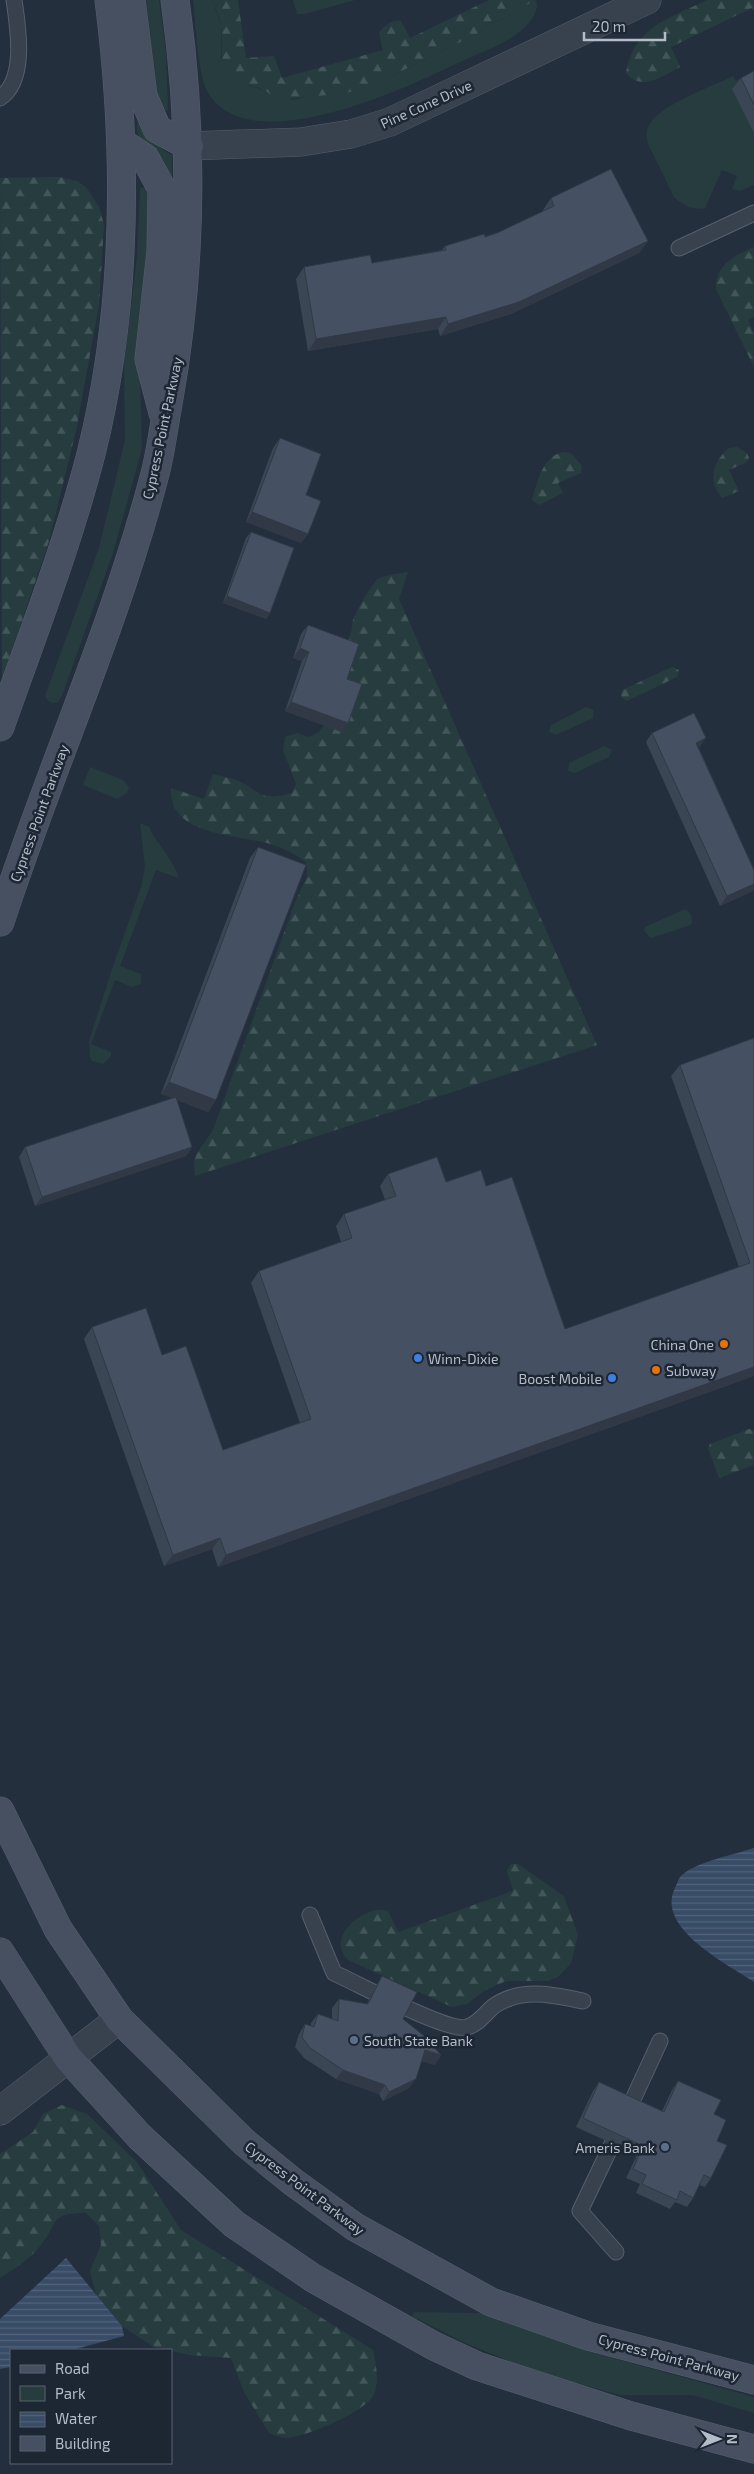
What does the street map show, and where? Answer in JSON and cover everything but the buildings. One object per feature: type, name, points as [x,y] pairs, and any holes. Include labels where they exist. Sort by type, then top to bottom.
[{"type":"street","points":[[0,727],[67,539],[99,416],[117,295],[122,203],[120,102],[110,0]]},
{"type":"street","points":[[131,0],[143,96],[157,129],[189,146]]},
{"type":"street","name":"Cypress Point Parkway","points":[[0,922],[132,555],[156,468],[165,421],[179,340],[188,232],[189,146],[183,61],[175,0]]},
{"type":"street","name":"Pine Cone Drive","points":[[189,146],[300,142],[351,134],[390,122],[647,0]]},
{"type":"street","points":[[122,143],[144,158],[162,189],[161,251],[149,359],[165,421]]},
{"type":"street","name":"Cypress Point Parkway","points":[[0,1811],[58,1929],[119,2019],[251,2148],[355,2227],[414,2262],[491,2302],[588,2336],[754,2380]]},
{"type":"street","points":[[0,1952],[68,2058],[140,2136],[234,2224],[313,2278],[434,2346],[509,2377],[631,2416],[754,2449]]},
{"type":"street","points":[[0,2111],[119,2019]]},
{"type":"lane","points":[[0,98],[12,82],[18,66],[14,0]]},
{"type":"lane","points":[[679,248],[754,213]]},
{"type":"lane","points":[[310,1915],[334,1972],[446,2026],[467,2027],[480,2021],[502,2002],[523,1995],[537,1993],[583,2001]]},
{"type":"lane","points":[[629,2108],[660,2041]]},
{"type":"lane","points":[[612,2144],[580,2211],[616,2252]]},
{"type":"green space","points":[[142,0],[159,0],[166,52],[168,110],[156,110]]},
{"type":"green space","points":[[193,0],[212,0],[221,25],[221,58],[248,85],[292,100],[379,82],[483,31],[488,23],[499,21],[535,0],[537,7],[530,22],[510,39],[405,87],[370,101],[332,112],[295,120],[261,121],[232,114],[210,96],[202,77]]},
{"type":"green space","points":[[212,0],[238,0],[246,58],[274,56],[282,78],[383,50],[379,33],[386,25],[394,21],[401,21],[410,38],[489,0],[535,0],[499,21],[488,23],[483,31],[379,82],[347,93],[277,100],[261,89],[239,81],[224,66],[219,16]]},
{"type":"green space","points":[[293,0],[355,0],[305,14],[297,14]]},
{"type":"green space","points":[[707,0],[754,0],[754,12],[752,8],[671,47],[680,67],[659,78],[645,82],[638,81],[632,79],[626,73],[630,57],[636,45],[645,34],[667,19]]},
{"type":"green space","points":[[754,72],[754,185],[740,191],[732,189],[737,176],[722,170],[705,208],[696,209],[685,205],[674,197],[648,144],[647,130],[649,125],[655,117],[675,103],[733,76],[736,81]]},
{"type":"green space","points":[[139,119],[158,144],[172,155],[172,181],[141,143],[137,126]]},
{"type":"green space","points":[[59,177],[77,181],[86,187],[99,207],[104,225],[99,305],[76,431],[49,541],[2,680],[0,178]]},
{"type":"green space","points":[[149,187],[152,199],[140,369],[142,449],[113,553],[62,696],[58,702],[53,703],[48,701],[45,696],[99,548],[125,440],[124,366],[137,257],[140,188]]},
{"type":"green space","points":[[754,247],[754,317],[748,320],[754,333],[754,367],[716,289],[719,273],[723,267],[733,257]]},
{"type":"green space","points":[[737,447],[747,453],[749,458],[747,462],[729,470],[739,491],[722,498],[717,492],[713,478],[716,465],[723,453],[729,448]]},
{"type":"green space","points":[[563,452],[571,453],[582,466],[581,473],[558,483],[563,493],[539,505],[532,500],[542,471],[550,459],[556,454]]},
{"type":"green space","points":[[408,572],[399,599],[597,1045],[195,1176],[194,1161],[197,1153],[213,1130],[295,902],[307,877],[306,862],[284,849],[210,831],[194,825],[182,817],[174,805],[171,788],[204,799],[213,774],[233,779],[265,796],[280,796],[292,793],[296,784],[283,750],[285,737],[297,733],[309,737],[319,732],[324,726],[341,688],[343,649],[351,633],[353,619],[364,598],[377,579]]},
{"type":"green space","points":[[672,667],[679,670],[677,677],[627,701],[621,697],[622,690]]},
{"type":"green space","points":[[586,707],[594,710],[593,718],[556,735],[549,732],[551,725]]},
{"type":"green space","points":[[604,746],[612,750],[609,757],[575,773],[568,771],[569,763]]},
{"type":"green space","points":[[90,767],[123,780],[129,787],[127,793],[117,799],[83,785]]},
{"type":"green space","points":[[140,823],[149,827],[174,867],[178,878],[156,870],[120,966],[141,974],[141,984],[132,987],[115,980],[91,1044],[111,1052],[111,1056],[103,1064],[92,1061],[89,1041],[141,887],[145,867]]},
{"type":"green space","points":[[685,909],[692,918],[692,923],[688,926],[651,938],[644,931],[645,927]]},
{"type":"green space","points":[[749,1429],[754,1430],[754,1465],[719,1478],[708,1448],[710,1444]]},
{"type":"green space","points":[[511,1864],[518,1864],[564,1896],[578,1935],[571,1963],[559,1976],[548,1981],[506,1981],[484,1991],[467,2004],[452,2007],[348,1960],[342,1951],[341,1941],[345,1932],[360,1917],[370,1912],[388,1911],[398,1932],[513,1891],[507,1871]]},
{"type":"green space","points":[[62,2105],[87,2114],[137,2162],[181,2230],[373,2350],[377,2373],[376,2385],[373,2396],[368,2402],[334,2423],[296,2437],[280,2437],[269,2433],[244,2392],[231,2358],[190,2355],[172,2351],[172,2349],[154,2347],[122,2326],[96,2294],[90,2271],[101,2245],[99,2226],[86,2213],[74,2213],[60,2217],[32,2255],[0,2278],[0,2154],[33,2132],[43,2114]]},
{"type":"green space","points":[[414,2312],[482,2313],[595,2353],[754,2397],[754,2413],[692,2395],[620,2395],[573,2382],[514,2363],[465,2343],[412,2316]]},
{"type":"water","points":[[754,1848],[754,1982],[712,1955],[684,1931],[675,1917],[672,1903],[679,1879],[689,1870],[707,1862]]},
{"type":"water","points":[[66,2258],[122,2326],[124,2336],[76,2349],[10,2349],[10,2367],[0,2369],[0,2319]]},
{"type":"place","name":"China One","points":[[724,1344]]},
{"type":"place","name":"Winn-Dixie","points":[[418,1358]]},
{"type":"place","name":"Subway","points":[[656,1370]]},
{"type":"place","name":"Boost Mobile","points":[[612,1378]]},
{"type":"place","name":"South State Bank","points":[[354,2040]]},
{"type":"place","name":"Ameris Bank","points":[[665,2147]]}]
